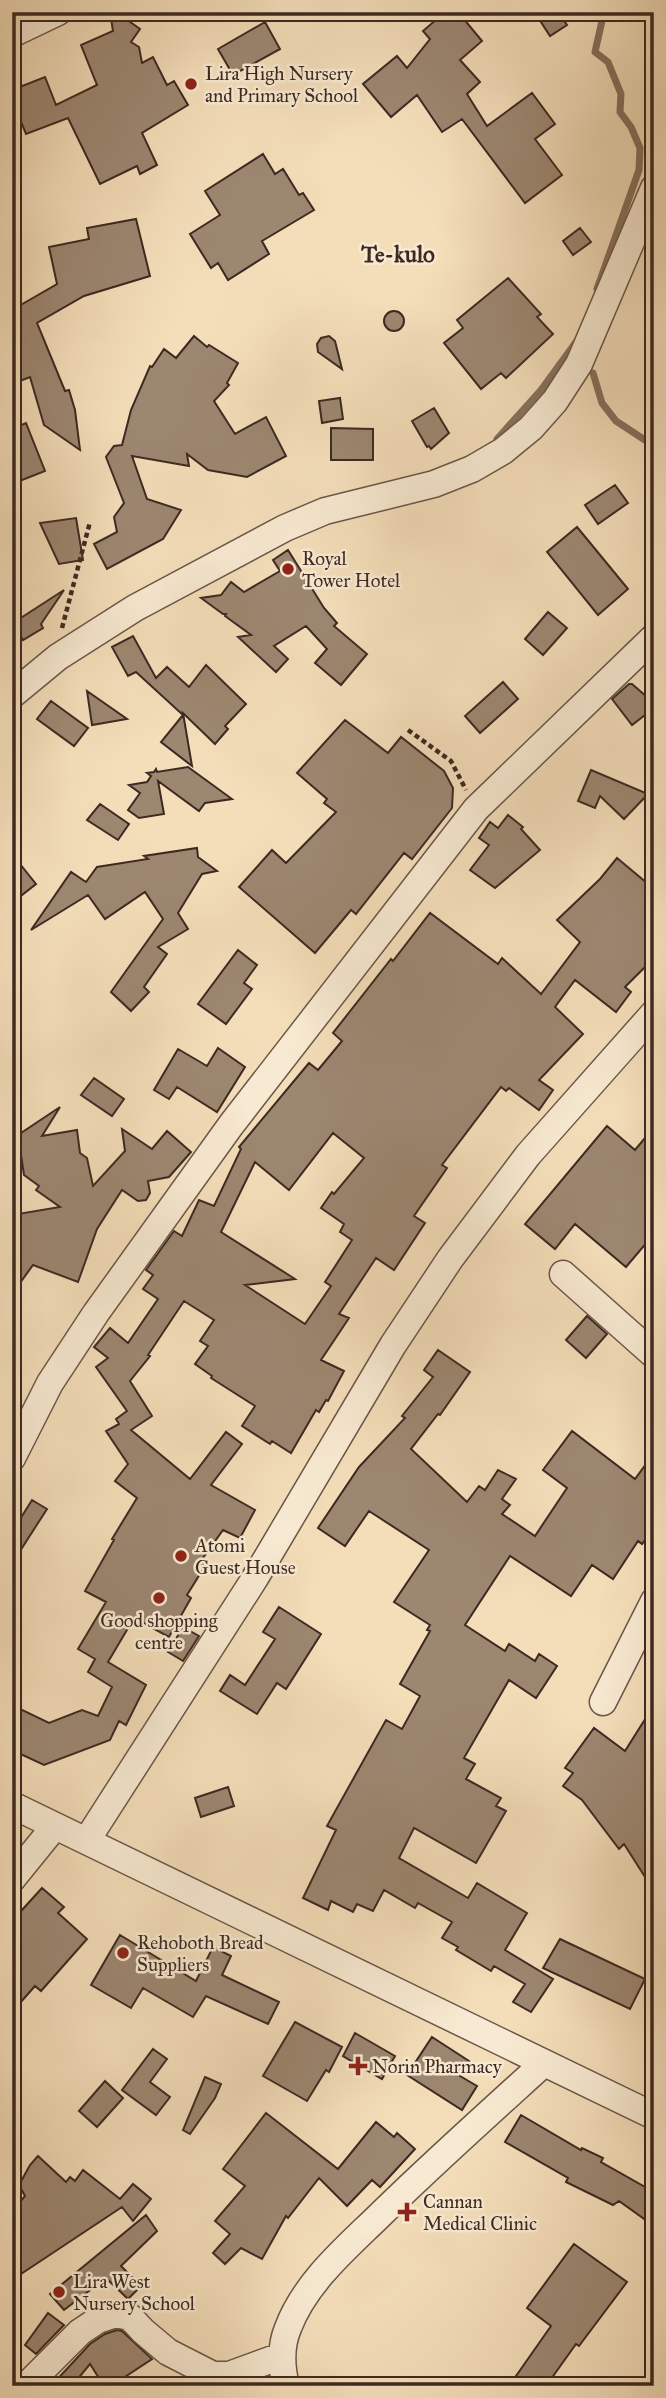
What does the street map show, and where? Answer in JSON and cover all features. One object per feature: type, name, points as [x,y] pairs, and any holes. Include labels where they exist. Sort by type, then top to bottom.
[{"type":"street","points":[[12,34],[58,12]]},
{"type":"street","points":[[12,695],[58,657],[135,608],[285,528],[325,511],[433,484],[472,470],[503,452],[531,428],[555,401],[579,364],[654,188]]},
{"type":"street","points":[[12,1458],[50,1382],[104,1302],[231,1125],[476,809],[654,638]]},
{"type":"street","points":[[87,1840],[255,1578],[394,1345],[450,1259],[528,1155],[654,1013]]},
{"type":"street","points":[[563,1274],[654,1356]]},
{"type":"street","points":[[603,1702],[654,1601]]},
{"type":"street","points":[[12,1805],[654,2116]]},
{"type":"street","points":[[12,1879],[55,1826]]},
{"type":"street","points":[[286,2386],[281,2356],[288,2328],[300,2304],[331,2263],[409,2186],[543,2064]]},
{"type":"street","points":[[26,2386],[79,2332],[98,2320],[116,2314],[130,2317],[143,2332],[168,2352],[214,2375],[229,2375],[281,2356]]},
{"type":"path","points":[[58,657],[62,623],[90,522]]},
{"type":"path","points":[[408,730],[451,761],[476,809]]},
{"type":"building","points":[[110,12],[116,12],[140,29],[131,42],[139,47],[142,63],[153,57],[167,85],[174,81],[188,105],[142,133],[157,165],[140,174],[137,166],[100,184],[68,118],[26,134],[12,100],[12,90],[45,77],[56,105],[97,85],[81,45],[113,31]]},
{"type":"building","points":[[445,12],[458,12],[482,41],[460,60],[480,82],[467,94],[487,126],[532,93],[555,124],[535,139],[562,175],[525,203],[462,119],[442,132],[417,95],[391,117],[363,84],[397,56],[407,68],[430,39],[423,31]]},
{"type":"building","points":[[549,12],[558,12],[567,25],[550,36],[539,19]]},
{"type":"building","points":[[265,22],[280,49],[233,75],[218,49]]},
{"type":"building","points":[[263,154],[275,174],[283,169],[299,195],[303,193],[314,210],[262,241],[269,254],[228,280],[218,263],[211,268],[190,234],[220,215],[205,191]]},
{"type":"building","points":[[136,219],[150,276],[84,296],[37,323],[65,391],[69,390],[75,410],[80,450],[44,425],[30,377],[12,384],[12,310],[57,284],[49,247],[89,239],[87,228]]},
{"type":"building","points":[[580,228],[591,242],[573,255],[563,241]]},
{"type":"building","points":[[508,278],[541,314],[537,317],[553,334],[506,378],[501,373],[481,389],[444,343],[463,328],[457,320]]},
{"type":"building","points":[[394,311],[401,314],[404,321],[401,328],[394,331],[387,328],[384,321],[387,314]]},
{"type":"building","points":[[194,336],[207,347],[209,345],[238,363],[227,383],[229,385],[214,401],[235,434],[266,417],[286,456],[247,477],[208,470],[187,454],[189,466],[132,456],[147,499],[181,510],[163,539],[107,569],[94,544],[117,532],[114,517],[124,503],[106,457],[114,446],[122,445],[131,410],[150,366],[152,367],[164,349],[176,358]]},
{"type":"building","points":[[329,336],[335,341],[342,369],[318,352],[317,344],[321,338]]},
{"type":"building","points":[[340,398],[343,419],[322,423],[319,401]]},
{"type":"building","points":[[434,408],[449,433],[431,449],[427,447],[412,421]]},
{"type":"building","points":[[26,423],[45,471],[12,484],[12,429]]},
{"type":"building","points":[[331,428],[373,429],[373,460],[331,460]]},
{"type":"building","points":[[615,485],[628,503],[598,524],[585,505]]},
{"type":"building","points":[[76,518],[83,560],[59,564],[40,523]]},
{"type":"building","points":[[577,527],[628,589],[598,615],[547,552]]},
{"type":"building","points":[[288,550],[324,608],[337,623],[334,626],[367,654],[341,685],[315,663],[327,649],[306,626],[274,646],[288,659],[276,672],[238,637],[251,635],[201,598],[221,595],[231,582],[244,592],[280,571],[273,560]]},
{"type":"building","points":[[64,590],[41,624],[43,628],[23,640],[13,623]]},
{"type":"building","points":[[548,612],[567,628],[543,655],[525,639]]},
{"type":"building","points":[[133,636],[156,678],[167,667],[189,687],[206,665],[246,704],[225,726],[228,729],[215,744],[183,713],[192,766],[161,742],[183,715],[136,672],[128,676],[112,647]]},
{"type":"building","points":[[503,682],[518,699],[480,733],[465,716]]},
{"type":"building","points":[[629,684],[654,703],[654,708],[632,725],[612,699]]},
{"type":"building","points":[[87,691],[127,719],[92,725]]},
{"type":"building","points":[[51,701],[88,728],[74,746],[37,719]]},
{"type":"building","points":[[345,720],[388,753],[401,737],[444,771],[453,788],[452,808],[412,859],[404,853],[356,914],[351,910],[315,953],[239,887],[272,850],[286,863],[336,812],[324,803],[327,799],[297,773]]},
{"type":"building","points":[[188,767],[232,799],[205,803],[199,811],[158,781],[164,814],[139,818],[128,810],[140,793],[129,785],[147,782],[151,776],[147,773],[156,769],[157,772]]},
{"type":"building","points":[[591,770],[648,794],[624,819],[600,796],[595,808],[578,801]]},
{"type":"building","points":[[100,804],[129,824],[118,840],[87,820]]},
{"type":"building","points":[[508,815],[523,827],[521,829],[540,850],[495,888],[470,870],[489,845],[479,838],[490,822],[498,828]]},
{"type":"building","points":[[197,848],[198,857],[217,871],[202,874],[178,913],[188,929],[158,947],[167,954],[144,987],[149,992],[131,1011],[111,992],[163,919],[145,892],[105,919],[88,895],[31,930],[71,872],[86,882],[97,867]]},
{"type":"building","points":[[12,854],[36,884],[12,903]]},
{"type":"building","points":[[617,858],[654,889],[654,958],[625,987],[631,992],[616,1012],[575,980],[555,1007],[583,1034],[539,1080],[553,1090],[539,1110],[509,1088],[506,1091],[501,1087],[442,1165],[447,1168],[414,1216],[425,1223],[394,1270],[376,1258],[339,1314],[349,1318],[321,1360],[344,1371],[328,1401],[326,1400],[319,1412],[316,1410],[291,1453],[272,1441],[270,1444],[242,1426],[255,1406],[211,1378],[212,1376],[195,1364],[208,1346],[200,1341],[214,1320],[184,1301],[148,1355],[150,1356],[130,1381],[152,1416],[131,1430],[190,1479],[226,1432],[242,1444],[211,1485],[255,1510],[240,1538],[223,1530],[203,1558],[208,1561],[187,1595],[191,1598],[169,1637],[134,1618],[108,1662],[146,1685],[126,1725],[119,1721],[110,1740],[44,1765],[12,1750],[12,1705],[49,1723],[82,1710],[98,1716],[112,1687],[88,1672],[95,1659],[78,1649],[106,1602],[85,1591],[137,1498],[115,1481],[128,1464],[106,1431],[119,1424],[116,1419],[127,1411],[96,1367],[108,1358],[94,1347],[110,1328],[128,1343],[158,1299],[143,1289],[153,1275],[146,1270],[174,1231],[182,1236],[199,1200],[214,1206],[241,1149],[239,1147],[309,1063],[318,1070],[342,1041],[333,1033],[430,913],[498,964],[502,958],[541,994],[580,942],[557,920],[600,879]],"holes":[[[333,1133],[364,1158],[321,1208],[344,1224],[340,1232],[352,1240],[325,1282],[331,1286],[305,1324],[245,1285],[295,1279],[221,1232],[255,1162],[289,1190]]]},
{"type":"building","points":[[238,950],[257,965],[244,983],[252,989],[226,1024],[198,1004]]},
{"type":"building","points":[[218,1048],[245,1067],[217,1112],[177,1087],[169,1099],[154,1090],[178,1049],[207,1066]]},
{"type":"building","points":[[94,1078],[124,1099],[112,1116],[81,1095]]},
{"type":"building","points":[[60,1107],[42,1136],[77,1130],[80,1153],[87,1158],[93,1186],[125,1151],[122,1129],[152,1149],[167,1131],[191,1152],[169,1177],[148,1181],[150,1193],[146,1200],[138,1201],[122,1190],[97,1229],[78,1282],[33,1265],[12,1294],[12,1215],[60,1207],[36,1190],[39,1186],[24,1175],[21,1155],[12,1161],[12,1139]]},
{"type":"building","points":[[607,1126],[635,1150],[654,1127],[654,1234],[626,1267],[575,1224],[555,1249],[525,1224]]},
{"type":"building","points":[[587,1316],[607,1334],[586,1358],[566,1340]]},
{"type":"building","points":[[438,1350],[470,1372],[440,1415],[438,1414],[411,1449],[467,1502],[479,1486],[485,1490],[498,1470],[516,1479],[502,1499],[510,1505],[502,1514],[535,1536],[567,1488],[543,1470],[572,1431],[635,1479],[654,1453],[654,1528],[642,1544],[638,1541],[613,1579],[592,1565],[571,1596],[510,1556],[465,1625],[505,1651],[509,1644],[535,1661],[539,1654],[557,1666],[536,1698],[509,1680],[464,1758],[475,1764],[466,1779],[501,1798],[496,1806],[506,1811],[476,1863],[414,1828],[399,1858],[468,1898],[477,1883],[527,1913],[505,1950],[553,1979],[531,2012],[513,2002],[525,1984],[494,1966],[491,1971],[456,1950],[458,1947],[442,1938],[452,1922],[418,1903],[415,1908],[384,1890],[373,1911],[357,1904],[353,1912],[331,1901],[328,1910],[303,1898],[336,1830],[327,1826],[386,1720],[402,1729],[420,1696],[400,1684],[430,1631],[427,1630],[430,1625],[394,1602],[429,1550],[369,1511],[345,1546],[318,1528],[359,1467],[405,1418],[402,1416],[433,1377],[424,1370]]},
{"type":"building","points":[[32,1500],[47,1509],[13,1562],[12,1532]]},
{"type":"building","points":[[279,1607],[321,1634],[286,1689],[277,1683],[257,1714],[220,1691],[230,1675],[245,1685],[275,1639],[263,1632]]},
{"type":"building","points":[[183,1627],[199,1636],[183,1661],[168,1652]]},
{"type":"building","points":[[654,1705],[654,1891],[624,1844],[619,1849],[582,1800],[563,1786],[573,1773],[565,1768],[594,1728],[625,1751]]},
{"type":"building","points":[[228,1787],[234,1806],[201,1817],[195,1798]]},
{"type":"building","points":[[42,1888],[64,1907],[58,1913],[87,1939],[41,1991],[35,1986],[12,2012],[12,1921]]},
{"type":"building","points":[[120,1935],[196,1981],[213,1947],[231,1956],[222,1975],[279,2002],[268,2024],[206,1996],[193,2017],[143,1988],[131,2008],[91,1985]]},
{"type":"building","points":[[560,1939],[645,1979],[630,2009],[543,1968]]},
{"type":"building","points":[[295,2022],[342,2047],[329,2072],[326,2070],[307,2101],[263,2076]]},
{"type":"building","points":[[355,2033],[395,2056],[382,2079],[343,2056]]},
{"type":"building","points":[[432,2037],[469,2061],[460,2076],[477,2086],[462,2110],[407,2075]]},
{"type":"building","points":[[153,2049],[167,2059],[150,2082],[170,2097],[156,2115],[122,2090]]},
{"type":"building","points":[[205,2077],[221,2084],[215,2098],[190,2134],[183,2130]]},
{"type":"building","points":[[105,2081],[123,2098],[97,2127],[79,2111]]},
{"type":"building","points":[[266,2113],[338,2169],[376,2122],[394,2137],[397,2133],[415,2149],[380,2187],[372,2180],[347,2206],[319,2178],[288,2218],[286,2216],[262,2259],[241,2248],[225,2264],[213,2253],[230,2234],[215,2221],[245,2186],[223,2169]]},
{"type":"building","points":[[521,2115],[581,2150],[582,2148],[603,2158],[601,2162],[654,2192],[654,2226],[619,2201],[613,2205],[566,2182],[568,2178],[505,2142]]},
{"type":"building","points":[[38,2156],[66,2182],[70,2177],[75,2181],[83,2170],[120,2199],[133,2184],[151,2199],[133,2221],[122,2207],[12,2280],[12,2212],[25,2196],[19,2185]]},
{"type":"building","points":[[146,2215],[157,2231],[121,2266],[141,2286],[128,2299],[106,2278],[64,2310],[50,2294]]},
{"type":"building","points":[[574,2244],[627,2282],[579,2346],[576,2344],[546,2386],[509,2386],[551,2326],[527,2308]]},
{"type":"building","points":[[48,2313],[64,2325],[36,2354],[25,2345]]},
{"type":"building","points":[[117,2330],[122,2331],[152,2359],[111,2386],[104,2386],[90,2364],[72,2386],[51,2386],[90,2344]]},
{"type":"waterway","points":[[597,289],[639,170],[640,148],[631,127],[620,112],[621,94],[608,62],[595,52],[604,12]]},
{"type":"waterway","points":[[497,439],[541,390],[576,342]]},
{"type":"waterway","points":[[593,373],[602,403],[616,421],[654,446]]},
{"type":"place","name":"Lira High Nursery and Primary School","points":[[191,84]]},
{"type":"place","name":"Royal Tower Hotel","points":[[288,569]]},
{"type":"place","name":"Atomi Guest House","points":[[181,1556]]},
{"type":"place","name":"Good shopping centre","points":[[159,1598]]},
{"type":"place","name":"Rehoboth Bread Suppliers","points":[[123,1953]]},
{"type":"place","name":"Norin Pharmacy","points":[[358,2066]]},
{"type":"place","name":"Cannan Medical Clinic","points":[[407,2212]]},
{"type":"place","name":"Lira West Nursery School","points":[[59,2292]]},
{"type":"district","name":"Te-kulo","points":[[398,254]]}]
